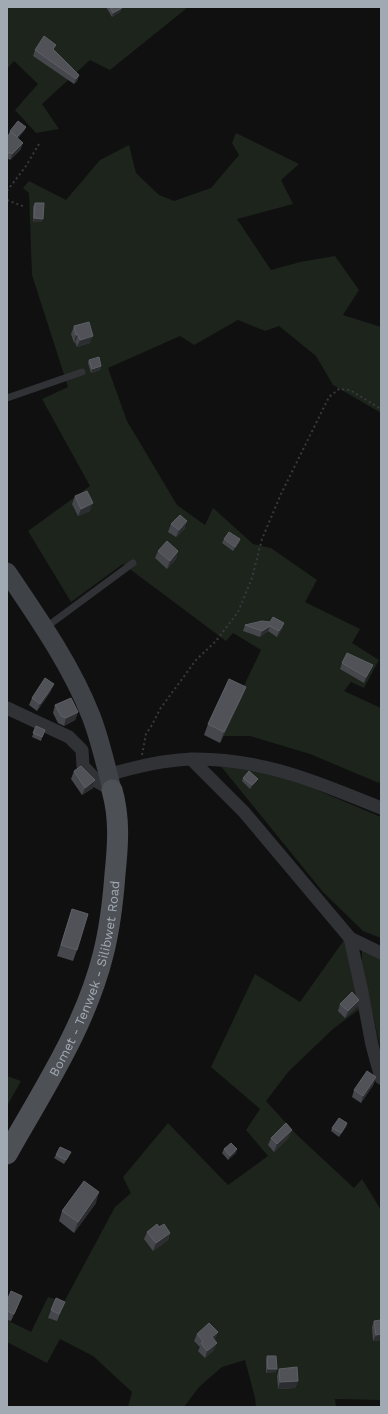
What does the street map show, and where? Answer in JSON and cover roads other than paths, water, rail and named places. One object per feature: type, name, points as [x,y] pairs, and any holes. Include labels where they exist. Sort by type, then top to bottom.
[{"type":"main road","points":[[7,572],[44,628],[70,673],[92,717],[110,782]]},
{"type":"main road","name":"Bomet - Tenwek - Silibwet Road","points":[[7,1154],[65,1052],[86,1007],[103,956],[111,917],[119,833],[116,804],[110,782]]},
{"type":"street","points":[[7,708],[69,737],[82,750],[83,766],[98,782],[110,782],[140,766],[191,759],[244,762],[286,771],[321,783],[381,808]]},
{"type":"street","points":[[191,759],[244,812],[350,938],[381,953]]},
{"type":"street","points":[[350,938],[372,1045],[381,1078]]},
{"type":"lane","points":[[7,398],[82,372]]},
{"type":"lane","points":[[44,628],[133,563]]}]
